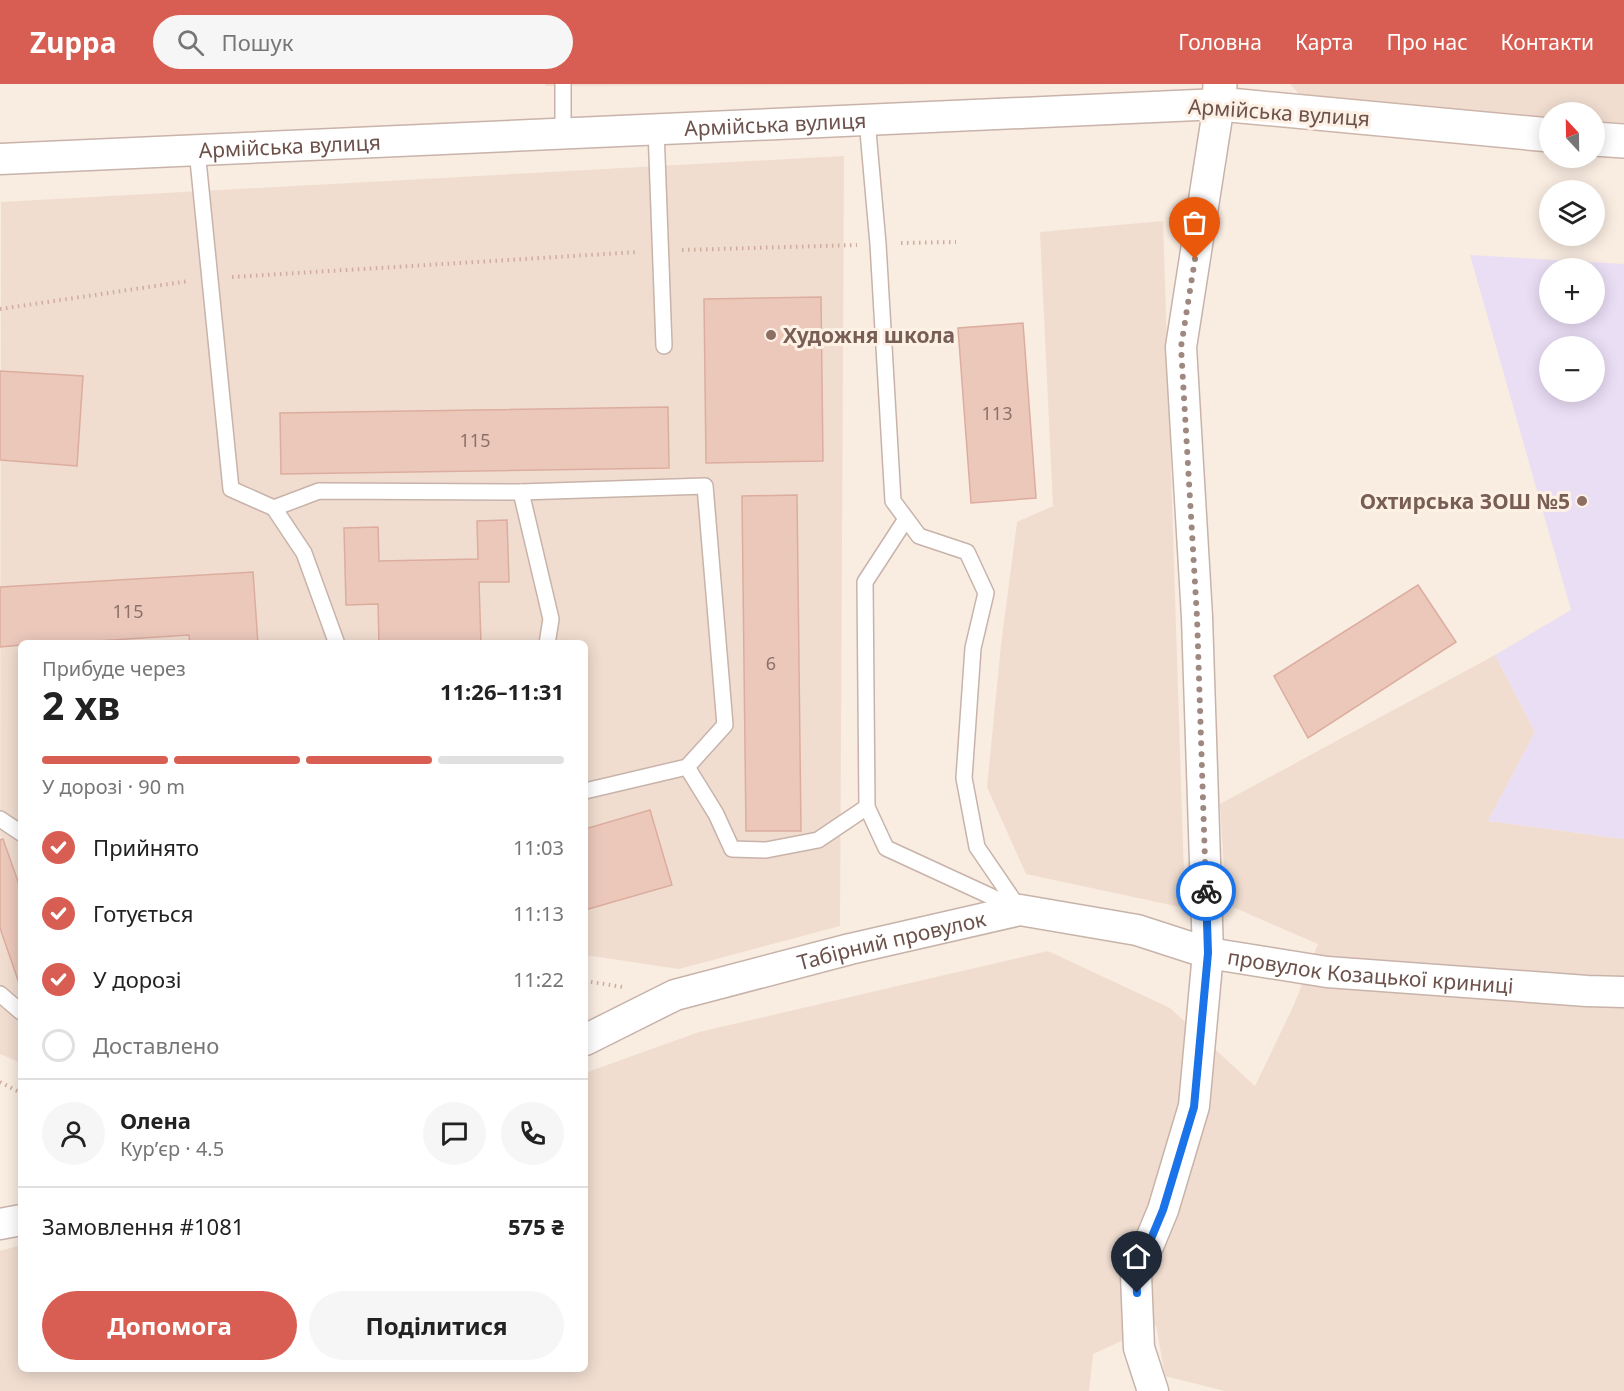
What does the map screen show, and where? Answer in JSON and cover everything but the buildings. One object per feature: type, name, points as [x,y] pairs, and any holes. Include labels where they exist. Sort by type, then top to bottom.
[{"type":"street","name":"Армійська вулиця","points":[[0,159],[867,120],[1220,94],[1539,134]]},
{"type":"street","points":[[1208,953],[1197,617],[1181,347],[1220,94]]},
{"type":"street","points":[[1605,140],[1624,141]]},
{"type":"street","name":"Табірний провулок","points":[[588,1038],[675,995],[850,950],[1020,910],[1137,930],[1208,953]]},
{"type":"street","name":"провулок Козацької криниці","points":[[1154,1391],[1139,1348],[1136,1275],[1163,1210],[1194,1107],[1208,953],[1327,972],[1587,992],[1624,992]]},
{"type":"street","points":[[0,1224],[18,1221]]},
{"type":"lane","points":[[562,134],[563,84]]},
{"type":"lane","points":[[867,120],[878,244],[893,501],[919,536],[967,552],[986,592],[974,648],[964,778],[977,847],[1020,910]]},
{"type":"lane","points":[[656,129],[664,346]]},
{"type":"lane","points":[[196,150],[231,489],[274,508],[304,553],[335,640]]},
{"type":"lane","points":[[274,508],[319,491],[521,492],[705,486],[725,725],[687,767],[588,790]]},
{"type":"lane","points":[[521,492],[551,619],[548,640]]},
{"type":"lane","points":[[906,519],[866,582],[867,807],[886,848],[1020,910]]},
{"type":"lane","points":[[687,767],[716,814],[732,849],[766,850],[818,840],[867,807]]},
{"type":"lane","points":[[0,819],[18,831]]},
{"type":"lane","points":[[0,994],[18,1009]]},
{"type":"path","points":[[0,309],[209,279],[661,250],[956,242]]},
{"type":"path","points":[[0,1082],[18,1091]]},
{"type":"shaded area","points":[[545,84],[1170,84],[545,86]]},
{"type":"shaded area","points":[[1290,84],[1624,84],[1624,123],[1605,122],[1605,102],[1539,102],[1539,116],[1300,95]]},
{"type":"shaded area","points":[[844,156],[840,926],[679,969],[588,955],[588,640],[18,640],[18,1062],[0,1054],[1,202]]},
{"type":"shaded area","points":[[1163,221],[1185,908],[1026,874],[987,787],[1001,645],[1017,522],[1053,506],[1040,232]]},
{"type":"shaded area","name":"Охтирська ЗОШ №5","points":[[1470,255],[1539,259],[1539,324],[1605,324],[1605,263],[1624,264],[1624,839],[1488,821],[1535,732],[1495,655],[1571,610]]},
{"type":"shaded area","points":[[1495,655],[1535,732],[1488,821],[1624,839],[1624,1391],[1225,1391],[1165,1376],[1156,1325],[1093,1354],[1089,1391],[0,1391],[0,1251],[18,1246],[18,1372],[588,1372],[588,1072],[699,1032],[1048,951],[1170,1008],[1255,1086],[1293,1007],[1318,944],[1226,904],[1220,804]]},
{"type":"way so far","points":[[1195,259],[1181,347],[1197,617],[1206,891]]},
{"type":"place","name":"Художня школа","points":[[771,335]]},
{"type":"place","name":"Охтирська ЗОШ №5","points":[[1582,501]]},
{"type":"route","points":[[1137,1293],[1136,1275],[1163,1210],[1194,1107],[1208,953],[1206,891]]}]
